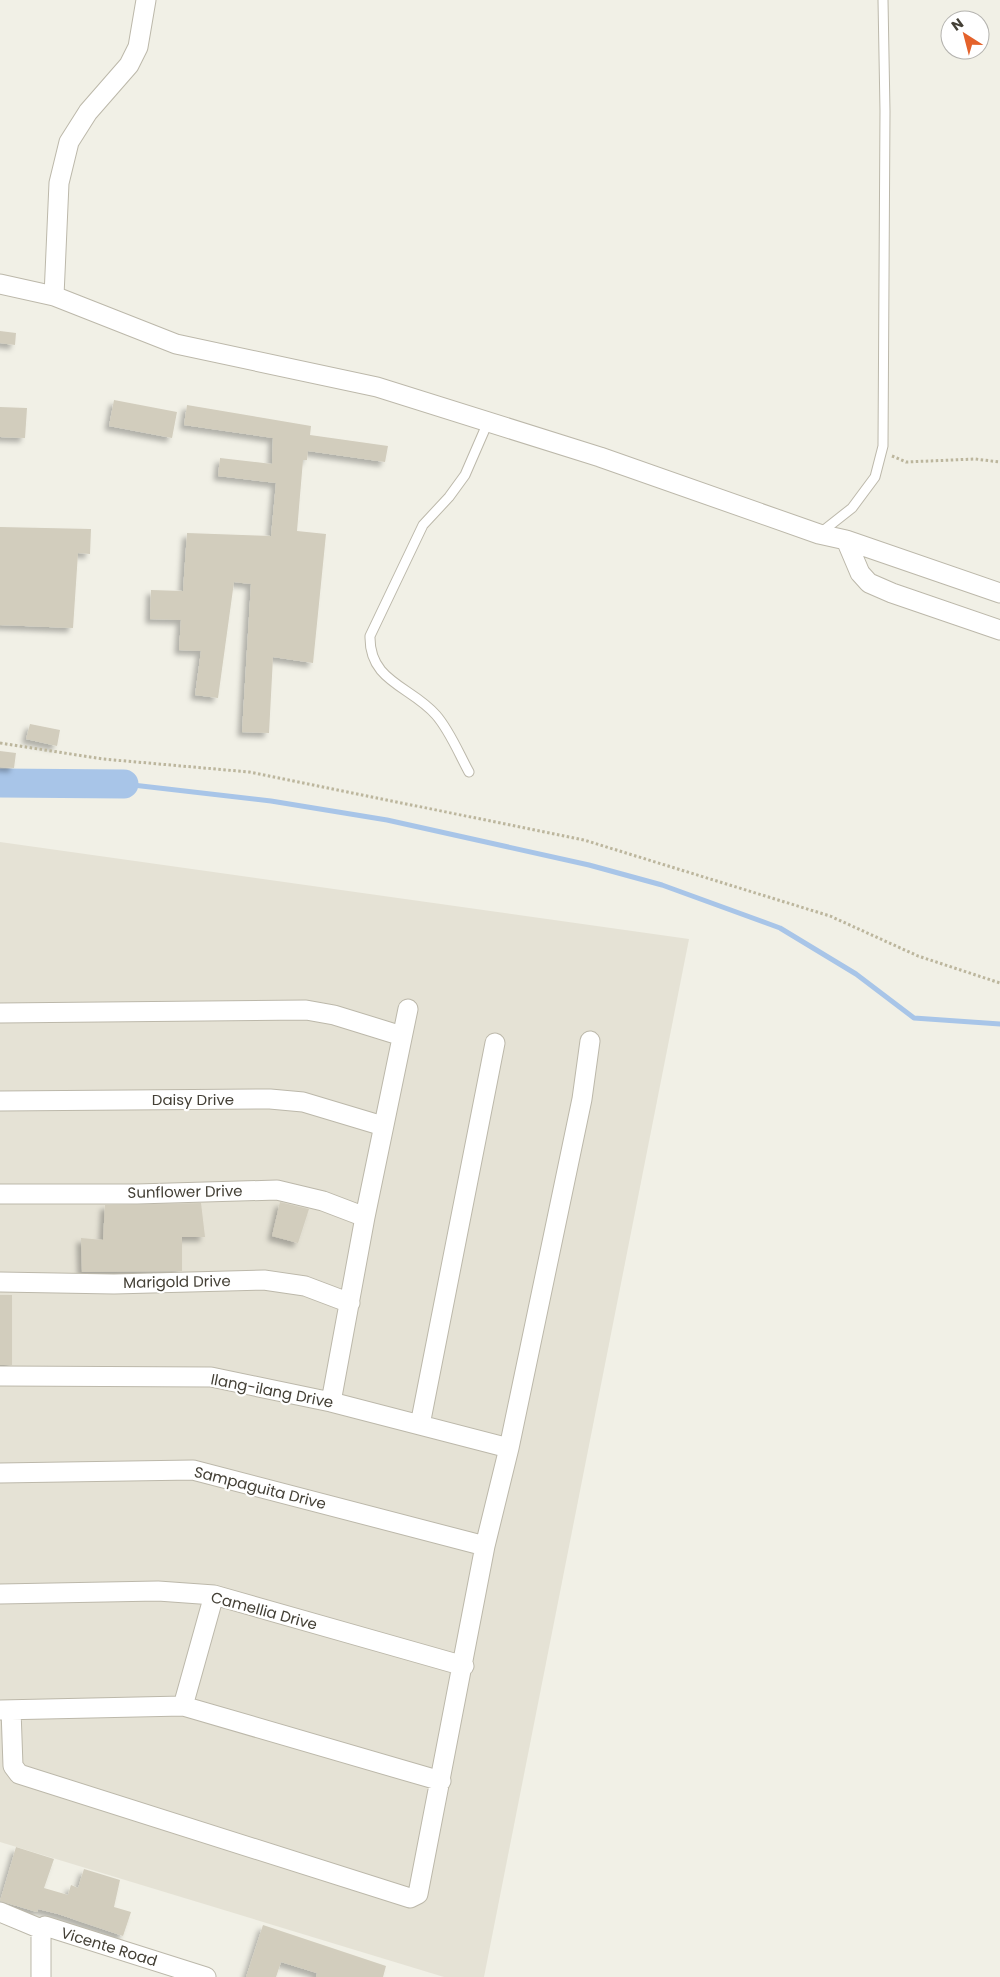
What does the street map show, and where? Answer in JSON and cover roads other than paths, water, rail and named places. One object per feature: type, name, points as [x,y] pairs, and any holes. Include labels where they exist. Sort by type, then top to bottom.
[{"type":"street","points":[[54,296],[59,183],[69,142],[88,112],[129,65],[138,46],[146,0]]},
{"type":"street","points":[[0,284],[54,296],[167,341],[377,387],[600,456],[818,534],[846,540],[1000,593]]},
{"type":"street","points":[[846,540],[860,573],[869,583],[892,593],[1000,630]]},
{"type":"street","points":[[331,1402],[365,1217],[408,1009]]},
{"type":"street","points":[[0,1013],[306,1010],[334,1015],[402,1036]]},
{"type":"street","points":[[441,1780],[183,1706],[6,1710],[13,1766],[19,1774],[410,1898],[418,1894],[441,1780],[464,1666],[486,1546],[509,1448],[582,1099],[590,1041]]},
{"type":"street","points":[[420,1425],[495,1043]]},
{"type":"street","name":"Daisy Drive","points":[[0,1101],[270,1099],[303,1102],[383,1126]]},
{"type":"street","name":"Sunflower Drive","points":[[0,1194],[137,1194],[277,1190],[323,1201],[365,1217]]},
{"type":"street","name":"Marigold Drive","points":[[0,1282],[114,1284],[264,1280],[305,1286],[350,1303]]},
{"type":"street","name":"Ilang-ilang Drive","points":[[0,1376],[211,1377],[331,1402],[509,1448]]},
{"type":"street","name":"Sampaguita Drive","points":[[0,1473],[194,1470],[486,1546]]},
{"type":"street","name":"Camellia Drive","points":[[0,1594],[158,1591],[214,1595],[464,1666]]},
{"type":"street","points":[[183,1706],[214,1595]]},
{"type":"street","name":"Vicente Road","points":[[0,1912],[41,1929],[44,1926],[206,1977]]},
{"type":"street","points":[[41,1929],[41,1977]]},
{"type":"lane","points":[[818,534],[852,508],[875,477],[883,446],[885,111],[882,0]]},
{"type":"lane","points":[[469,772],[437,716],[379,670],[369,648],[370,636],[423,525],[449,497],[465,475],[488,422]]},
{"type":"waterway","points":[[0,783],[124,784]]},
{"type":"waterway","points":[[124,784],[271,801],[387,820],[589,865],[662,885],[780,928],[856,974],[914,1018],[1000,1024]]}]
